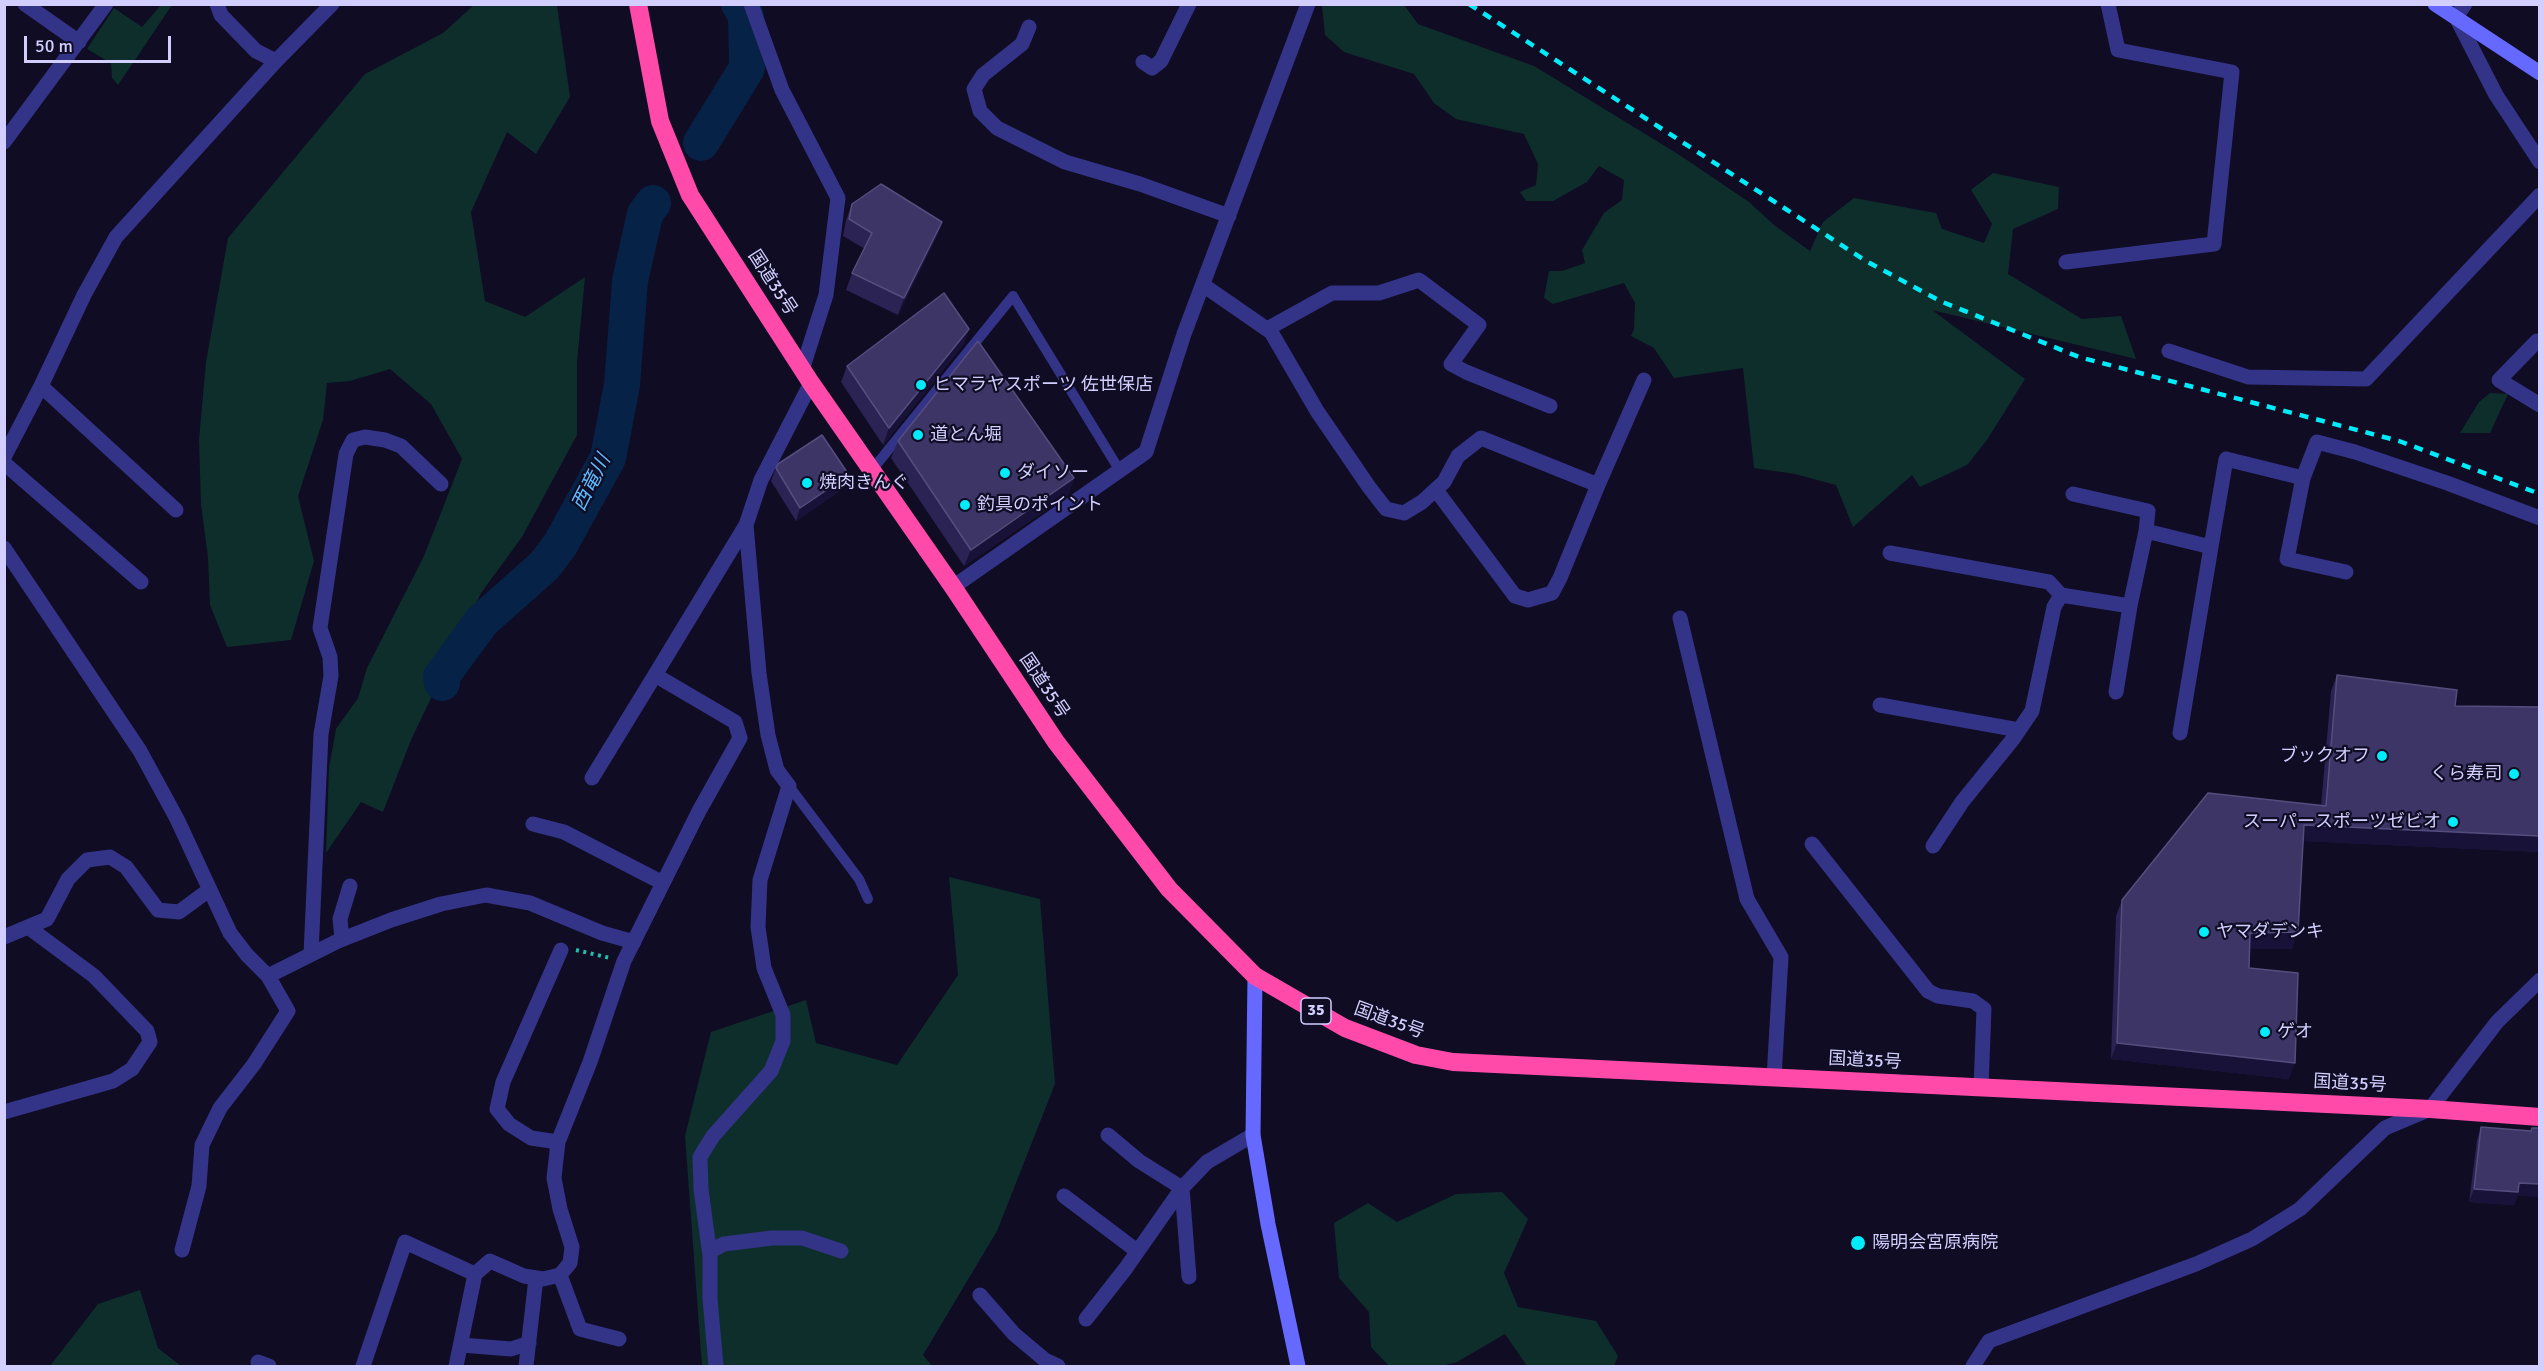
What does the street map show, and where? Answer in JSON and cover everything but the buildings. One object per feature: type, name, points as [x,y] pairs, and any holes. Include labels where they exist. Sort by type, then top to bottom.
[{"type":"highway","name":"国道35号","points":[[638,4],[660,121],[690,195],[806,376],[953,587],[1056,742],[1168,889],[1255,976],[1345,1028],[1416,1055],[1453,1062],[2430,1109],[2540,1117]]},
{"type":"street","points":[[25,4],[79,42]]},
{"type":"street","points":[[4,142],[106,4]]},
{"type":"street","points":[[217,4],[221,15],[256,51],[276,62]]},
{"type":"street","points":[[4,457],[84,295],[116,237],[332,4]]},
{"type":"street","points":[[592,778],[746,525],[761,480],[806,376],[826,295],[838,198],[782,90],[751,4]]},
{"type":"street","points":[[1143,62],[1152,68],[1161,61],[1189,4]]},
{"type":"street","points":[[953,587],[1146,452],[1184,334],[1308,4]]},
{"type":"street","points":[[2066,262],[2214,244],[2232,72],[2118,50],[2108,4]]},
{"type":"street","points":[[2435,4],[2460,11],[2540,73]]},
{"type":"street","points":[[2460,11],[2496,95],[2540,162]]},
{"type":"street","points":[[1029,27],[1022,44],[983,75],[974,88],[980,111],[997,128],[1065,162],[1140,184],[1229,216]]},
{"type":"street","points":[[2169,351],[2248,377],[2366,378],[2540,195]]},
{"type":"street","points":[[1267,329],[1332,293],[1378,293],[1419,280],[1479,325],[1451,364],[1550,405]]},
{"type":"street","points":[[1203,285],[1271,332],[1317,411],[1386,508],[1404,513],[1436,490],[1444,482],[1458,456],[1480,438],[1598,485]]},
{"type":"street","points":[[2537,341],[2499,380],[2540,405]]},
{"type":"street","points":[[1436,490],[1515,596],[1528,600],[1552,593],[1644,380]]},
{"type":"street","points":[[41,386],[176,510]]},
{"type":"street","points":[[311,954],[321,734],[331,676],[330,657],[320,628],[346,454],[353,440],[365,437],[385,440],[401,446],[441,484]]},
{"type":"street","points":[[2346,572],[2287,559],[2303,478],[2317,442],[2355,452],[2446,483],[2540,518]]},
{"type":"street","points":[[2180,733],[2226,459],[2303,478]]},
{"type":"street","points":[[4,463],[141,582]]},
{"type":"street","points":[[2073,494],[2148,511],[2116,692]]},
{"type":"street","points":[[716,1366],[710,1299],[710,1251],[701,1189],[700,1157],[713,1137],[771,1071],[783,1041],[783,1015],[764,968],[758,927],[760,880],[789,786],[777,770],[768,735],[759,673],[746,525]]},
{"type":"street","points":[[2146,531],[2211,546]]},
{"type":"street","points":[[4,548],[140,751],[177,819],[231,933],[247,955],[268,976],[288,1011],[254,1064],[220,1108],[202,1145],[200,1186],[182,1250]]},
{"type":"street","points":[[1890,553],[2049,582],[2061,595],[2130,606]]},
{"type":"street","points":[[1933,846],[1962,802],[2032,711],[2054,607],[2061,595]]},
{"type":"street","points":[[1680,618],[1747,899],[1781,957],[1774,1078]]},
{"type":"street","points":[[456,1366],[475,1274],[490,1261],[524,1276],[543,1279],[560,1275],[570,1263],[572,1247],[560,1209],[554,1178],[558,1142],[590,1062],[624,962],[740,738],[735,722],[655,675]]},
{"type":"street","points":[[1880,705],[2019,730]]},
{"type":"street","points":[[533,824],[564,832],[663,883]]},
{"type":"street","points":[[1812,844],[1928,991],[1938,996],[1973,1001],[1984,1009],[1981,1088]]},
{"type":"street","points":[[4,937],[47,919],[68,879],[87,860],[110,857],[126,867],[158,910],[179,912],[209,890]]},
{"type":"street","points":[[342,939],[340,919],[350,886]]},
{"type":"street","points":[[268,976],[342,939],[441,904],[486,895],[530,903],[602,933],[634,942]]},
{"type":"street","points":[[4,1112],[112,1082],[132,1069],[150,1042],[147,1031],[94,976],[28,927]]},
{"type":"street","points":[[558,1142],[531,1138],[509,1124],[497,1109],[503,1082],[561,950]]},
{"type":"street","points":[[1255,976],[1253,1135],[1268,1224],[1298,1366]]},
{"type":"street","points":[[1973,1366],[1989,1341],[2196,1264],[2253,1239],[2300,1209],[2385,1128],[2430,1109],[2497,1022],[2540,980]]},
{"type":"street","points":[[1108,1135],[1139,1161],[1182,1188]]},
{"type":"street","points":[[1086,1319],[1182,1188],[1207,1162],[1253,1135]]},
{"type":"street","points":[[1182,1188],[1189,1277]]},
{"type":"street","points":[[1064,1196],[1137,1251]]},
{"type":"street","points":[[710,1251],[724,1244],[772,1238],[802,1238],[841,1251]]},
{"type":"street","points":[[363,1366],[405,1242],[475,1274]]},
{"type":"street","points":[[560,1275],[580,1329],[619,1339]]},
{"type":"street","points":[[526,1366],[536,1278]]},
{"type":"street","points":[[980,1295],[1014,1334],[1045,1360],[1058,1366]]},
{"type":"street","points":[[461,1345],[511,1349],[529,1343]]},
{"type":"lane","points":[[872,470],[1013,296],[1120,471]]},
{"type":"lane","points":[[789,786],[859,879],[868,899]]},
{"type":"path","points":[[561,950],[583,950],[624,962]]},
{"type":"green space","points":[[161,5],[172,5],[118,85],[112,78],[111,63],[87,49],[114,8],[142,27]]},
{"type":"green space","points":[[474,5],[557,5],[570,97],[536,154],[507,132],[471,212],[485,301],[525,317],[585,277],[577,362],[577,435],[522,537],[481,593],[411,740],[383,812],[361,802],[326,853],[329,768],[336,729],[358,698],[367,668],[424,556],[462,459],[431,404],[390,369],[350,381],[327,383],[323,420],[298,496],[314,561],[291,640],[227,647],[210,605],[208,557],[201,504],[199,440],[206,362],[228,238],[365,74],[443,33]]},
{"type":"green space","points":[[1322,5],[1404,5],[1418,24],[1534,66],[1678,154],[1749,202],[1774,225],[1810,251],[1823,222],[1854,198],[1936,213],[1942,229],[1984,243],[1992,224],[1971,190],[1993,173],[2059,187],[2058,209],[2013,229],[2008,274],[2082,319],[2121,316],[2136,359],[1932,310],[2025,379],[1987,440],[1967,465],[1920,487],[1912,475],[1853,527],[1836,485],[1795,474],[1754,468],[1743,368],[1674,378],[1654,348],[1631,336],[1634,329],[1635,303],[1624,283],[1553,304],[1544,298],[1549,271],[1562,271],[1585,263],[1582,250],[1604,213],[1622,200],[1624,180],[1599,166],[1587,182],[1553,201],[1526,201],[1520,192],[1536,185],[1538,164],[1524,134],[1456,119],[1434,103],[1414,74],[1344,52],[1325,35]]},
{"type":"green space","points":[[2490,393],[2508,394],[2490,433],[2460,433],[2479,402]]},
{"type":"green space","points":[[949,877],[1040,899],[1055,1084],[997,1231],[923,1355],[932,1366],[702,1366],[685,1136],[711,1032],[806,1000],[816,1043],[897,1065],[958,975]]},
{"type":"green space","points":[[1502,1192],[1528,1219],[1504,1273],[1518,1307],[1596,1321],[1618,1356],[1614,1366],[1527,1366],[1505,1334],[1457,1362],[1442,1366],[1389,1366],[1371,1347],[1369,1312],[1339,1278],[1334,1223],[1368,1203],[1397,1222],[1456,1194]]},
{"type":"green space","points":[[140,1290],[158,1348],[181,1366],[50,1366],[98,1304]]},
{"type":"waterway","name":"西竜川","points":[[701,143],[747,68],[746,16],[739,4]]},
{"type":"waterway","name":"西竜川","points":[[442,683],[441,677],[482,621],[544,566],[560,545],[608,458],[622,385],[630,281],[645,214],[653,203]]},
{"type":"railway","points":[[1469,4],[1866,261],[1940,301],[2079,357],[2399,441],[2540,494]]},
{"type":"place","name":"ヒマラヤスポーツ 佐世保店","points":[[921,385]]},
{"type":"place","name":"道とん堀","points":[[918,435]]},
{"type":"place","name":"ダイソー","points":[[1005,473]]},
{"type":"place","name":"焼肉きんぐ","points":[[807,483]]},
{"type":"place","name":"釣具のポイント","points":[[965,505]]},
{"type":"place","name":"ブックオフ","points":[[2382,756]]},
{"type":"place","name":"くら寿司","points":[[2514,774]]},
{"type":"place","name":"スーパースポーツゼビオ","points":[[2453,822]]},
{"type":"place","name":"ヤマダデンキ","points":[[2204,932]]},
{"type":"place","name":"ゲオ","points":[[2265,1032]]},
{"type":"place","name":"陽明会宮原病院","points":[[1858,1243]]}]
